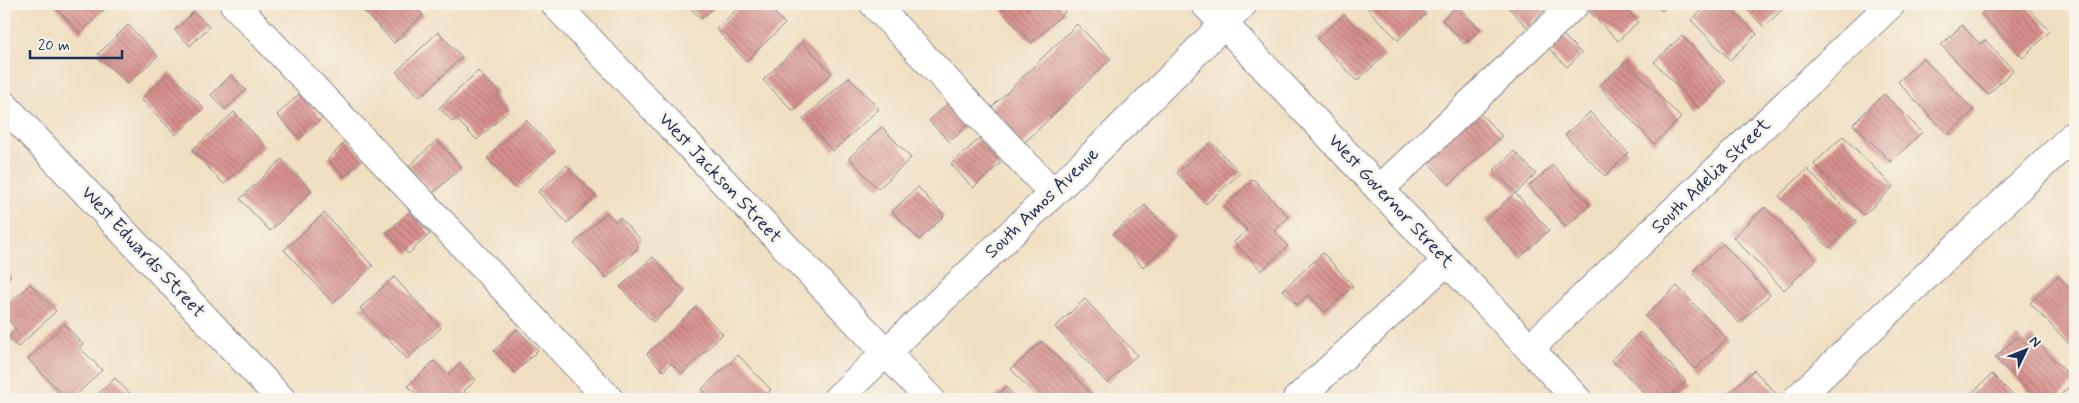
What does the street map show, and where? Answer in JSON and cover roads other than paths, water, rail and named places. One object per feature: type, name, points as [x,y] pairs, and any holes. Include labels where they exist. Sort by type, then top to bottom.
[{"type":"street","points":[[234,4],[609,399]]},
{"type":"street","name":"West Jackson Street","points":[[555,4],[930,399]]},
{"type":"street","points":[[874,4],[1053,193]]},
{"type":"street","name":"West Governor Street","points":[[1205,4],[1578,399]]},
{"type":"street","name":"South Amos Avenue","points":[[837,399],[1053,193],[1243,4]]},
{"type":"street","points":[[1380,188],[1575,4]]},
{"type":"street","name":"South Adelia Street","points":[[1530,348],[1891,4]]},
{"type":"street","name":"West Edwards Street","points":[[4,105],[281,399]]},
{"type":"street","points":[[1797,399],[2075,134]]},
{"type":"street","points":[[1297,399],[1447,261]]}]
